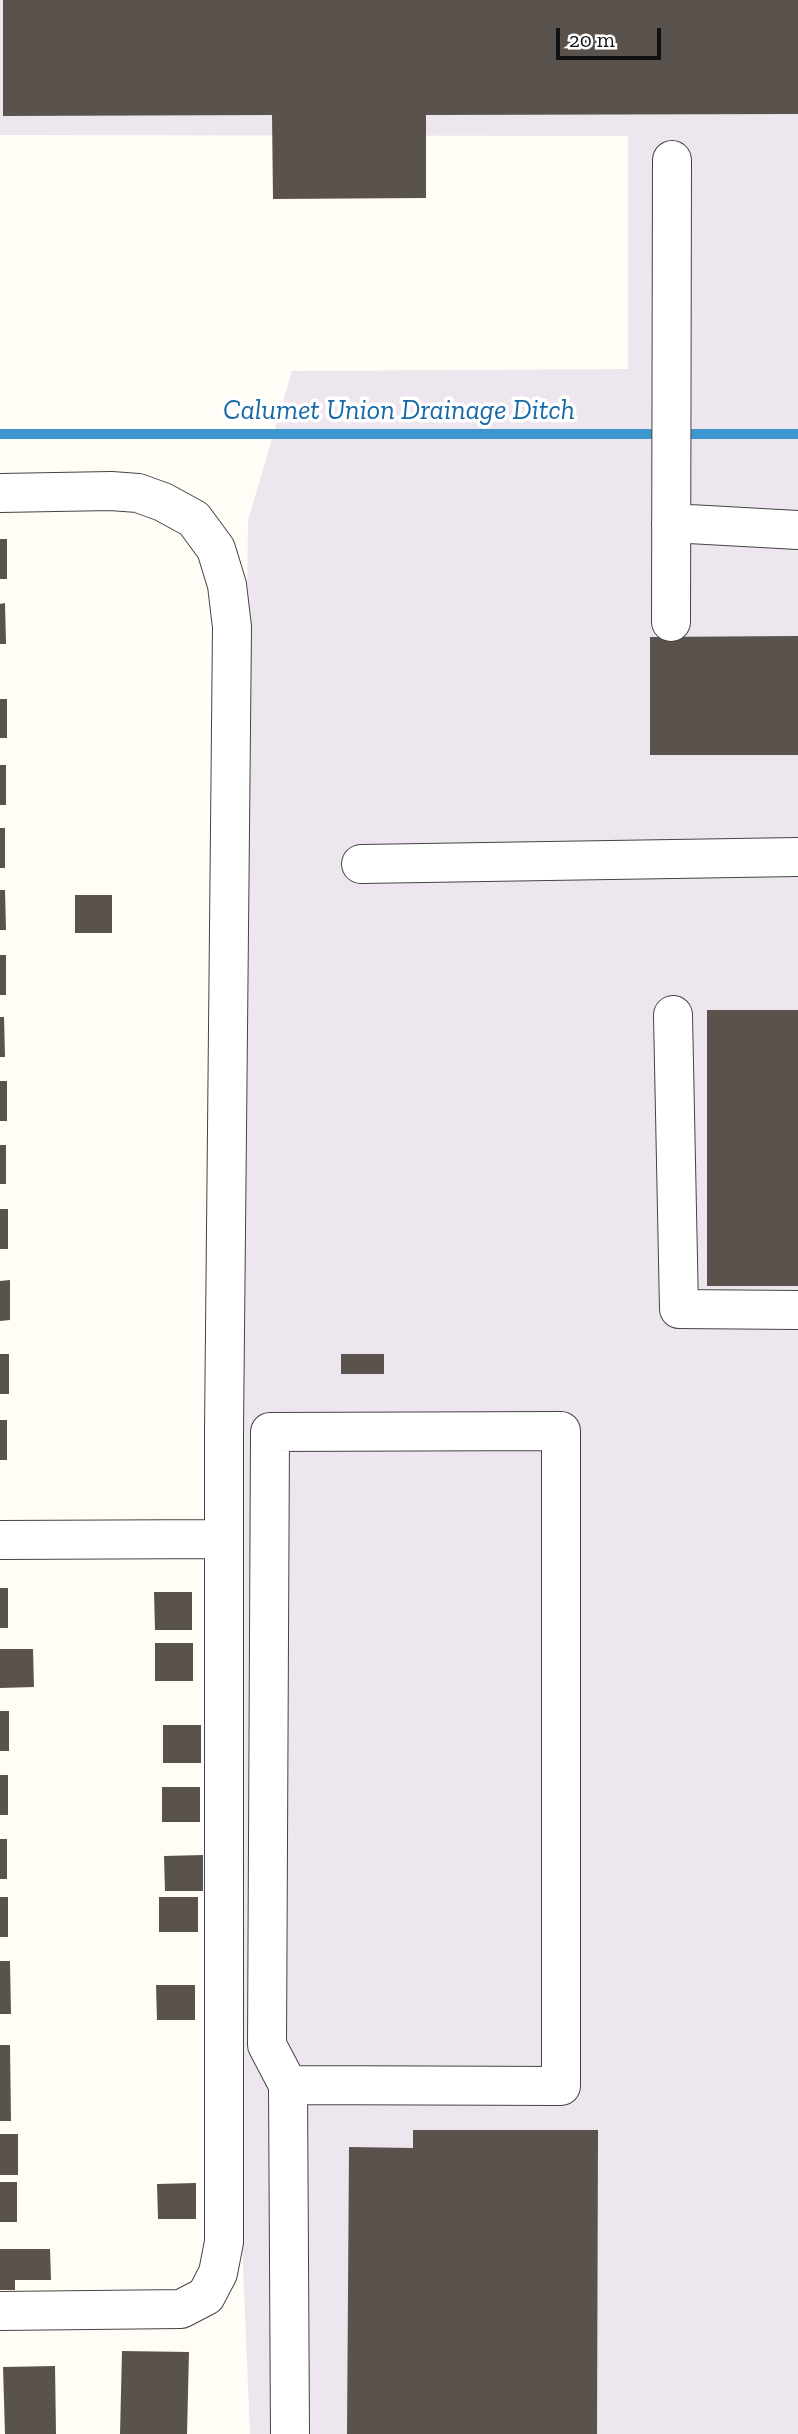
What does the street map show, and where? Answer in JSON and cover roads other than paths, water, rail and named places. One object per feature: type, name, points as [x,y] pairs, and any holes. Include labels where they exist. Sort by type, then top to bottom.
[{"type":"street","points":[[671,622],[672,160]]},
{"type":"street","points":[[0,493],[138,493],[163,502],[194,519],[216,549],[227,586],[232,627],[224,1539],[224,2242],[218,2273],[206,2296],[181,2309],[0,2311]]},
{"type":"street","points":[[671,523],[798,530]]},
{"type":"street","points":[[361,864],[798,857]]},
{"type":"street","points":[[673,1014],[679,1309],[798,1311]]},
{"type":"street","points":[[289,2085],[561,2086],[561,1431],[270,1432],[267,2045],[289,2085],[290,2434]]},
{"type":"street","points":[[0,1540],[224,1539]]},
{"type":"waterway","name":"Calumet Union Drainage Ditch","points":[[0,434],[798,434]]}]
